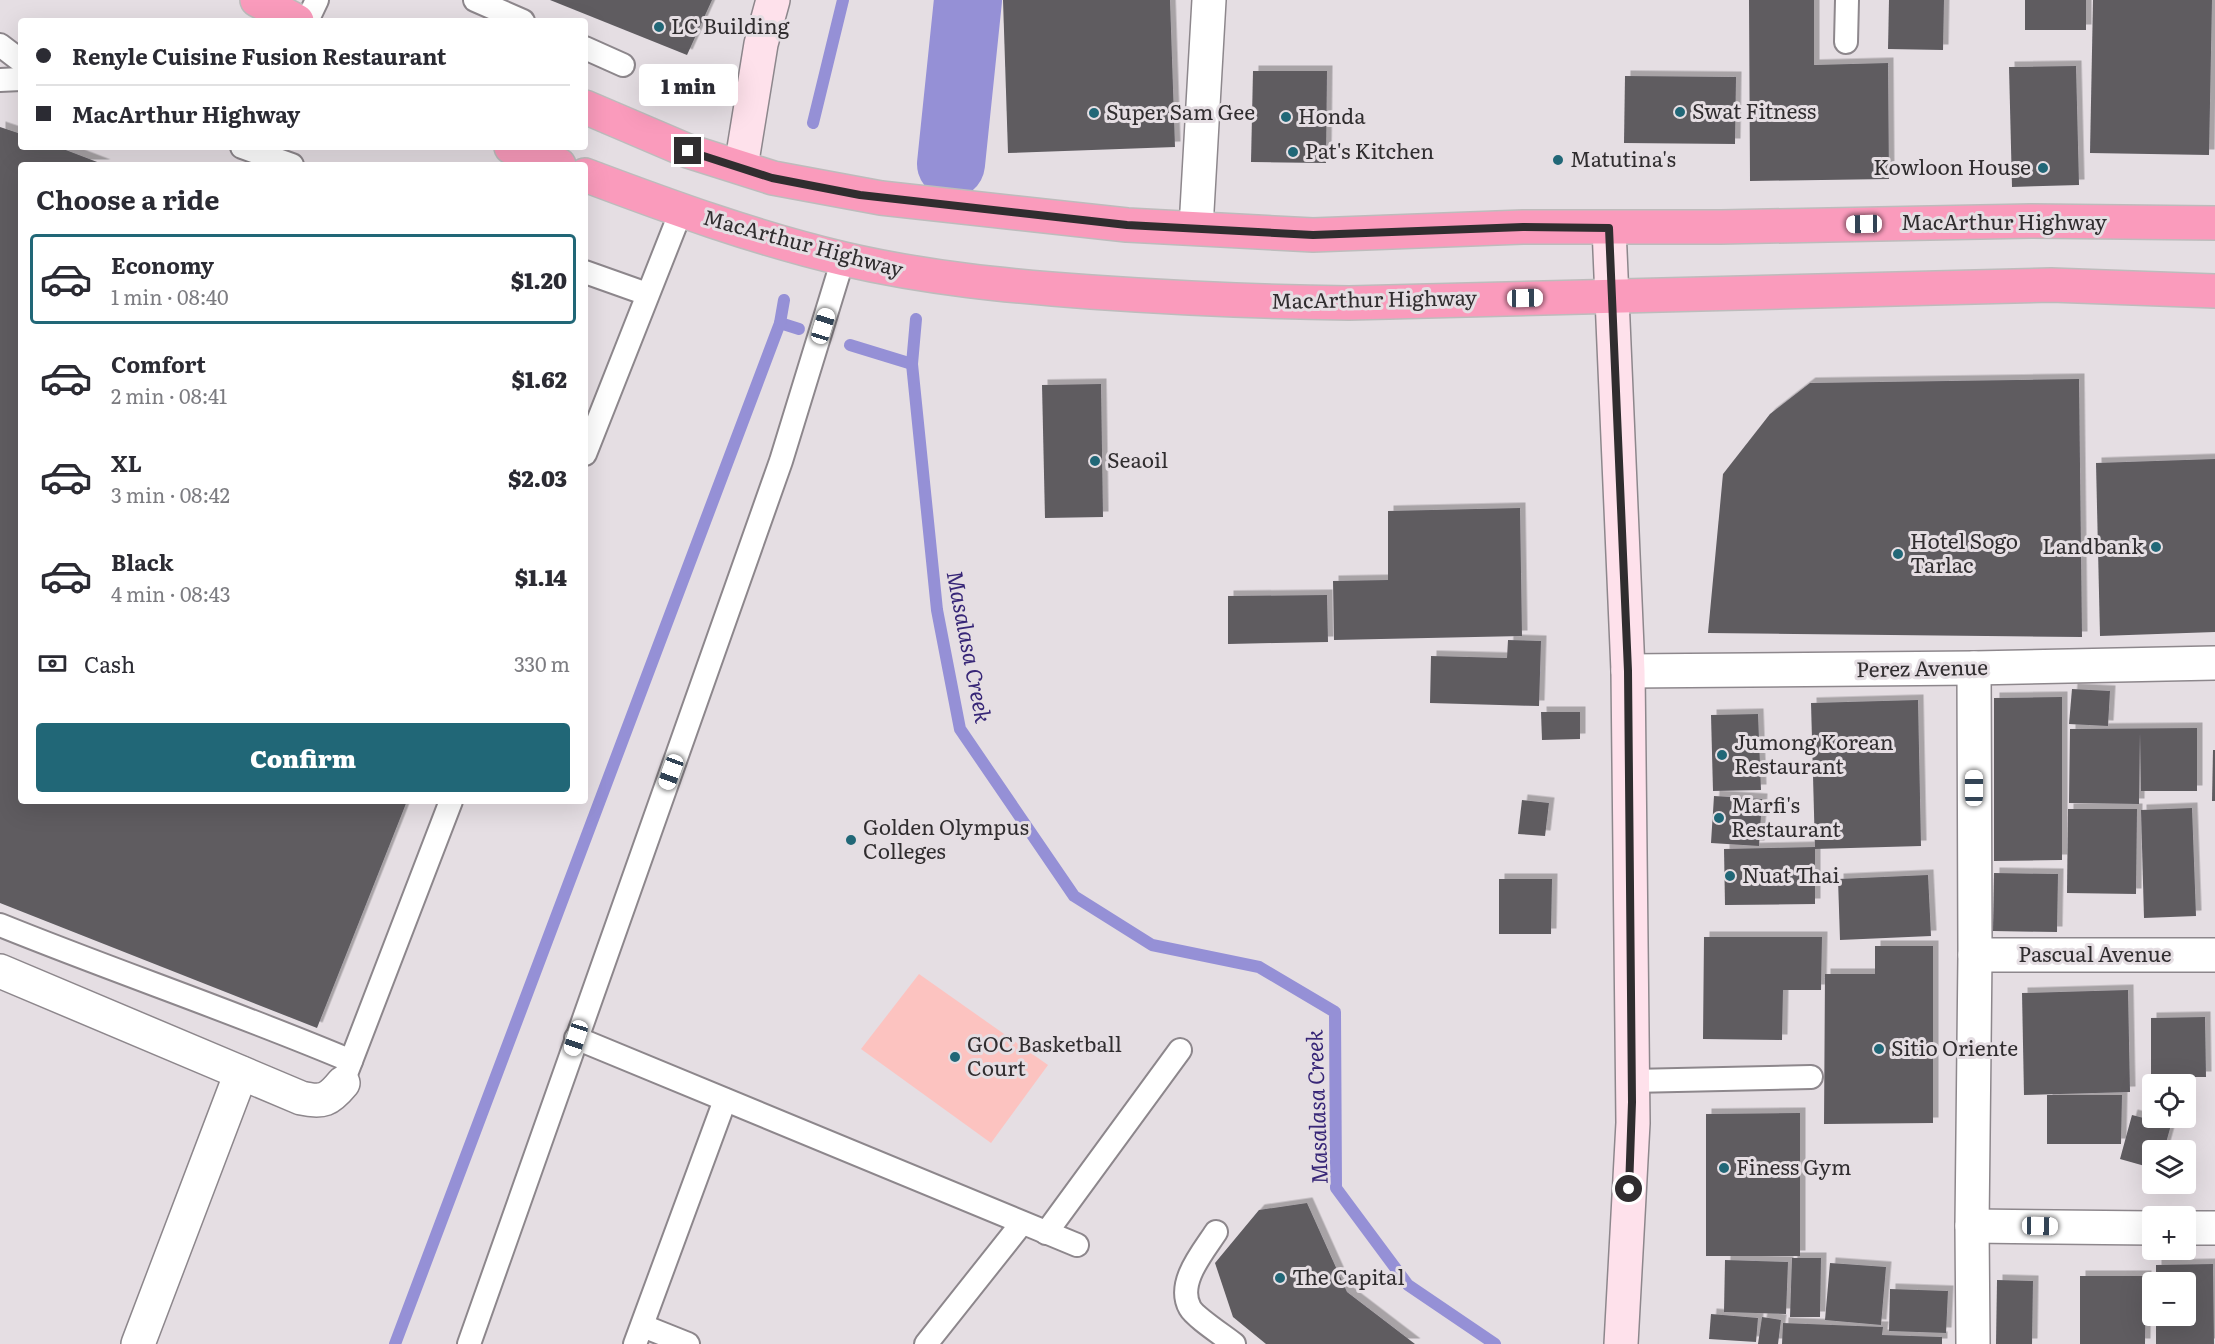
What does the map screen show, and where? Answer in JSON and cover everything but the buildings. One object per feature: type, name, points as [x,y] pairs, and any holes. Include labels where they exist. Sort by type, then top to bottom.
[{"type":"highway","points":[[257,0],[291,18]]},
{"type":"highway","name":"MacArthur Highway","points":[[588,108],[688,151],[741,166],[772,178],[881,198],[1127,225],[1313,235],[1523,227],[1609,228],[2031,221],[2215,223]]},
{"type":"highway","points":[[519,150],[551,162]]},
{"type":"highway","name":"MacArthur Highway","points":[[588,176],[753,235],[843,259],[970,282],[1242,302],[1349,303],[2051,285],[2215,291]]},
{"type":"street","points":[[741,166],[761,44],[773,0]]},
{"type":"street","points":[[1196,228],[1209,0]]},
{"type":"street","points":[[1609,228],[1628,671],[1632,1123],[1621,1344]]},
{"type":"street","name":"Perez Avenue","points":[[1628,671],[2215,663]]},
{"type":"street","points":[[1973,1344],[1974,668]]},
{"type":"street","name":"Pascual Avenue","points":[[1975,955],[2215,955]]},
{"type":"street","points":[[0,971],[240,1073],[312,1100],[323,1100],[332,1096],[347,1072]]},
{"type":"street","points":[[138,1344],[240,1073]]},
{"type":"street","points":[[1972,1226],[2142,1227]]},
{"type":"street","points":[[2196,1228],[2215,1228]]},
{"type":"lane","points":[[308,18],[317,0]]},
{"type":"lane","points":[[475,0],[516,18]]},
{"type":"lane","points":[[1846,42],[1847,0]]},
{"type":"lane","points":[[0,45],[18,59]]},
{"type":"lane","points":[[588,49],[624,65]]},
{"type":"lane","points":[[0,80],[18,79]]},
{"type":"lane","points":[[250,150],[284,162]]},
{"type":"lane","points":[[588,446],[681,211]]},
{"type":"lane","points":[[469,1344],[781,461],[843,259]]},
{"type":"lane","points":[[588,273],[647,294]]},
{"type":"lane","points":[[0,925],[294,1037],[347,1072],[450,804]]},
{"type":"lane","points":[[576,1038],[1077,1245]]},
{"type":"lane","points":[[1046,1233],[1180,1050]]},
{"type":"lane","points":[[1632,1081],[1811,1077]]},
{"type":"lane","points":[[688,1344],[639,1335],[725,1100]]},
{"type":"lane","points":[[926,1344],[1022,1222]]},
{"type":"lane","points":[[1216,1232],[1188,1277],[1186,1296],[1191,1310],[1234,1344]]},
{"type":"shaded area","name":"GOC Basketball Court","points":[[919,974],[1048,1065],[991,1143],[861,1049]]},
{"type":"waterway","points":[[813,123],[843,0]]},
{"type":"waterway","points":[[951,164],[968,0]]},
{"type":"waterway","points":[[395,1344],[780,323],[784,300]]},
{"type":"waterway","name":"Masalasa Creek","points":[[916,319],[912,364],[937,610],[960,729],[1074,896],[1152,945],[1259,967],[1335,1012],[1336,1188],[1408,1285],[1495,1344]]},
{"type":"waterway","points":[[780,323],[799,329]]},
{"type":"waterway","points":[[850,345],[912,364]]},
{"type":"place","name":"LC Building","points":[[659,27]]},
{"type":"place","name":"Swat Fitness","points":[[1680,112]]},
{"type":"place","name":"Super Sam Gee","points":[[1094,113]]},
{"type":"place","name":"Honda","points":[[1286,117]]},
{"type":"place","name":"Pat's Kitchen","points":[[1293,152]]},
{"type":"place","name":"Matutina's","points":[[1558,160]]},
{"type":"place","name":"Kowloon House","points":[[2043,168]]},
{"type":"place","name":"Seaoil","points":[[1095,461]]},
{"type":"place","name":"Landbank","points":[[2156,547]]},
{"type":"place","name":"Hotel Sogo Tarlac","points":[[1898,554]]},
{"type":"place","name":"Jumong Korean Restaurant","points":[[1722,755]]},
{"type":"place","name":"Marfi's Restaurant","points":[[1719,818]]},
{"type":"place","name":"Golden Olympus Colleges","points":[[851,840]]},
{"type":"place","name":"Nuat Thai","points":[[1730,876]]},
{"type":"place","name":"Sitio Oriente","points":[[1879,1049]]},
{"type":"place","name":"GOC Basketball Court","points":[[955,1057]]},
{"type":"place","name":"Finess Gym","points":[[1724,1168]]},
{"type":"place","name":"The Capital","points":[[1280,1278]]},
{"type":"route","points":[[688,151],[741,166],[772,178],[860,195],[1127,225],[1313,235],[1523,227],[1609,228],[1628,671],[1632,1102],[1629,1189]]}]
